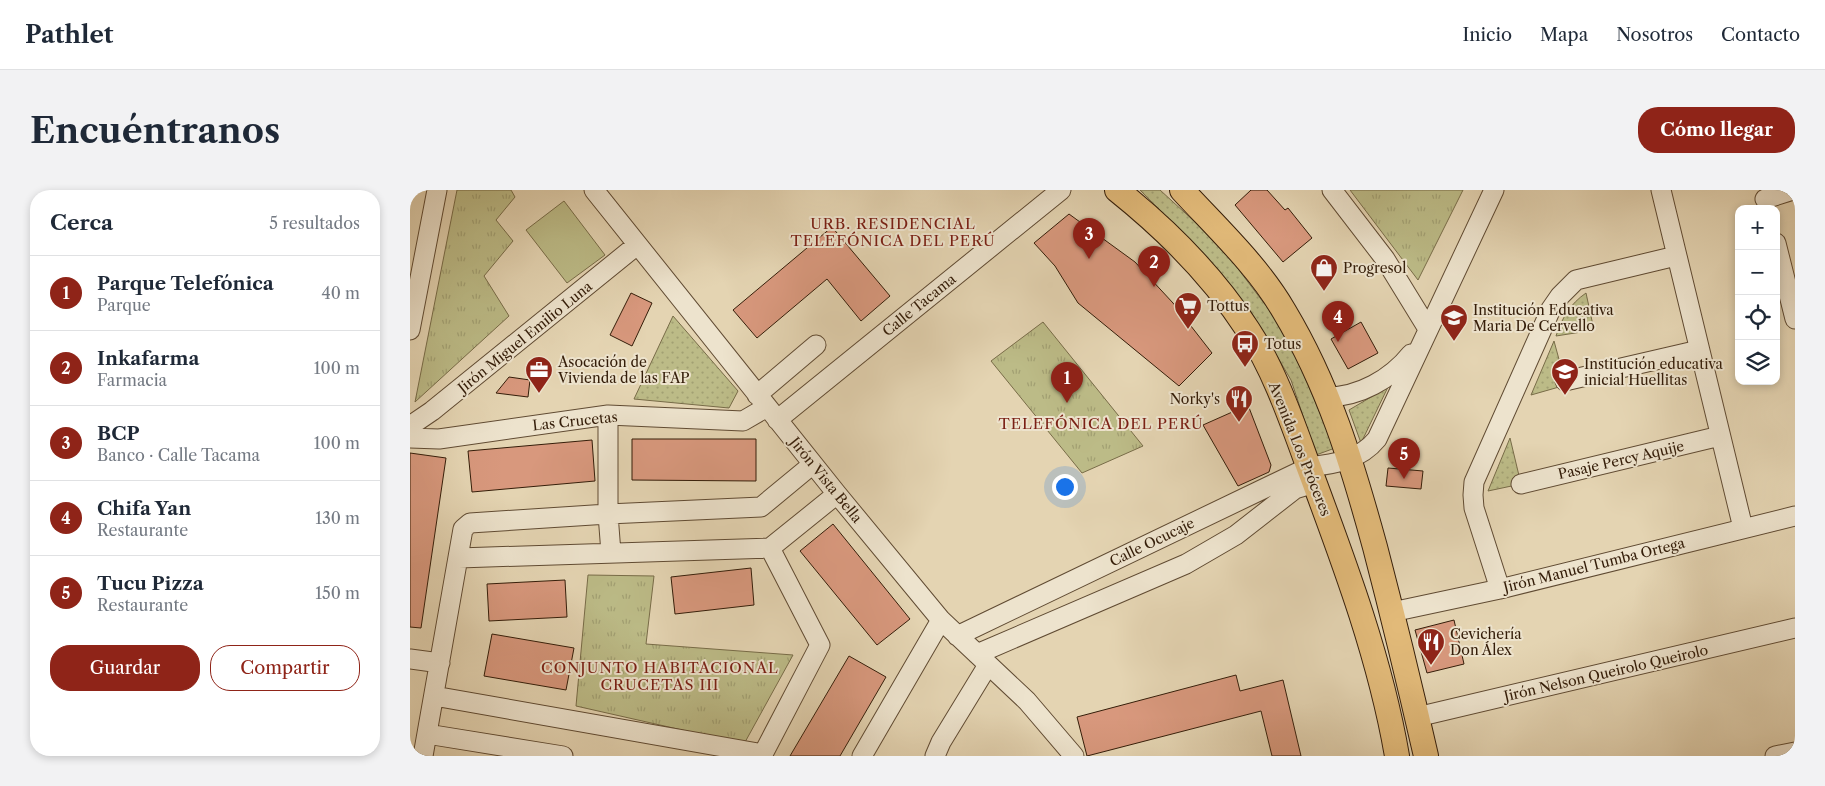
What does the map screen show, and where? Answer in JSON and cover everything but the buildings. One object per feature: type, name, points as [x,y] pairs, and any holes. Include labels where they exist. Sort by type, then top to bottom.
[{"type":"main road","name":"Avenida Los Próceres","points":[[1117,190],[1164,230],[1203,270],[1249,331],[1275,383],[1333,532],[1383,684],[1397,756]]},
{"type":"main road","points":[[1182,190],[1237,250],[1283,309],[1313,364],[1351,459],[1392,612],[1426,756]]},
{"type":"street","points":[[410,330],[437,190]]},
{"type":"street","name":"Jirón Vista Bella","points":[[594,190],[837,494],[941,620],[1027,701],[1074,756]]},
{"type":"street","name":"Calle Tacama","points":[[767,407],[1061,190]]},
{"type":"street","points":[[1332,190],[1385,259],[1425,334]]},
{"type":"street","points":[[1351,459],[1362,454],[1378,439],[1425,334],[1494,190]]},
{"type":"street","points":[[1661,190],[1743,528]]},
{"type":"street","points":[[1765,199],[1793,190]]},
{"type":"street","name":"Jirón Miguel Emilio Luna","points":[[410,426],[432,411],[637,246]]},
{"type":"street","points":[[1778,250],[1795,319]]},
{"type":"street","points":[[1500,589],[1474,508],[1472,495],[1474,482],[1551,309],[1576,280],[1676,256]]},
{"type":"street","points":[[1327,397],[1351,395],[1364,390],[1394,372],[1425,334]]},
{"type":"street","points":[[767,407],[816,345]]},
{"type":"street","points":[[1565,381],[1699,350]]},
{"type":"street","name":"Las Crucetas","points":[[410,438],[439,439],[608,414],[743,421],[767,407]]},
{"type":"street","points":[[432,411],[439,439]]},
{"type":"street","points":[[608,414],[608,514],[612,553]]},
{"type":"street","name":"Pasaje Percy Aquije","points":[[1521,484],[1720,436]]},
{"type":"street","name":"Calle Ocucaje","points":[[957,636],[1351,459]]},
{"type":"street","points":[[423,756],[463,529],[470,523],[761,507],[813,464]]},
{"type":"street","points":[[935,756],[982,660],[1186,564],[1236,535],[1312,475]]},
{"type":"street","points":[[459,558],[770,548],[837,494]]},
{"type":"street","name":"Jirón Manuel Tumba Ortega","points":[[1392,612],[1500,589],[1795,516]]},
{"type":"street","points":[[434,696],[763,755],[820,645],[770,548]]},
{"type":"street","points":[[862,756],[941,620]]},
{"type":"street","name":"Jirón Nelson Queirolo Queirolo","points":[[1417,717],[1795,628]]},
{"type":"street","points":[[410,659],[440,663]]},
{"type":"street","points":[[427,734],[563,756]]},
{"type":"street","points":[[1775,756],[1795,752]]},
{"type":"green space","points":[[457,190],[511,190],[515,197],[496,220],[513,241],[484,276],[509,316],[415,402]]},
{"type":"green space","points":[[1140,190],[1160,190],[1220,245],[1285,331],[1335,448],[1316,455],[1291,380],[1250,310],[1201,252]]},
{"type":"green space","points":[[1350,190],[1463,190],[1418,280]]},
{"type":"green space","points":[[564,201],[605,255],[567,283],[526,230]]},
{"type":"green space","points":[[1586,293],[1594,330],[1556,336],[1567,312]]},
{"type":"green space","points":[[673,316],[738,391],[729,408],[634,399]]},
{"type":"green space","points":[[1043,322],[1143,446],[1082,473],[991,361]]},
{"type":"green space","points":[[1554,341],[1566,385],[1531,395]]},
{"type":"green space","points":[[1388,387],[1361,443],[1349,410]]},
{"type":"green space","points":[[1510,438],[1521,484],[1488,491]]},
{"type":"green space","points":[[588,575],[654,576],[646,644],[793,655],[744,744],[576,706]]},
{"type":"place","name":"BCP","points":[[1089,259]]},
{"type":"place","name":"Inkafarma","points":[[1154,287]]},
{"type":"place","name":"Progresol","points":[[1324,292]]},
{"type":"place","name":"Tottus","points":[[1188,330]]},
{"type":"place","name":"Chifa Yan","points":[[1338,342]]},
{"type":"place","name":"Institución Educativa Maria De Cervello","points":[[1454,342]]},
{"type":"place","name":"Totus","points":[[1245,368]]},
{"type":"place","name":"Asocación de Vivienda de las FAP","points":[[539,394]]},
{"type":"place","name":"Institución educativa inicial Huellitas","points":[[1565,396]]},
{"type":"place","name":"Parque Telefónica","points":[[1067,403]]},
{"type":"place","name":"Norky's","points":[[1239,423]]},
{"type":"place","name":"Tucu Pizza","points":[[1404,479]]},
{"type":"place","name":"Cevichería Don Álex","points":[[1431,666]]},
{"type":"district","name":"URB. RESIDENCIAL TELEFÓNICA DEL PERÚ","points":[[893,232]]},
{"type":"district","name":"TELEFÓNICA DEL PERÚ","points":[[1101,423]]},
{"type":"district","name":"CONJUNTO HABITACIONAL CRUCETAS III","points":[[660,676]]}]
